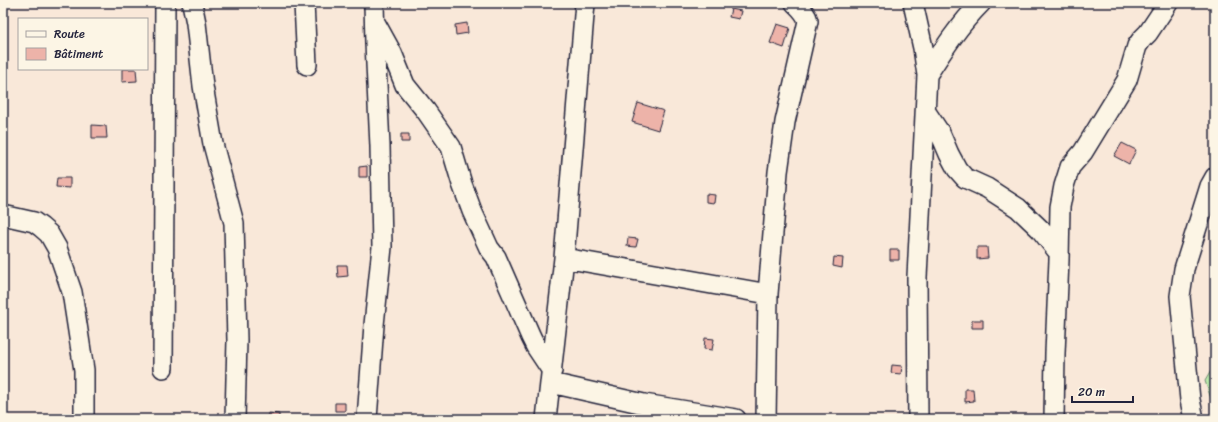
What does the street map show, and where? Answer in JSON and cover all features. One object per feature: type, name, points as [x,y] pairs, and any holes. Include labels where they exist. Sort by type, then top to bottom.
[{"type":"street","points":[[163,368],[165,3]]},
{"type":"street","points":[[192,3],[196,23],[203,86],[213,144],[234,223],[237,340],[235,419]]},
{"type":"street","points":[[304,3],[307,65]]},
{"type":"street","points":[[546,419],[552,377],[564,258],[585,3]]},
{"type":"street","points":[[766,419],[768,294],[778,172],[784,129],[808,21],[802,9],[795,3]]},
{"type":"street","points":[[913,3],[922,41],[927,75],[917,277],[918,419]]},
{"type":"street","points":[[927,75],[944,48],[981,3]]},
{"type":"street","points":[[1054,419],[1060,207],[1070,167],[1083,152],[1126,80],[1137,46],[1148,34],[1168,3]]},
{"type":"street","points":[[374,12],[405,85],[426,111],[451,147],[472,211],[496,257],[531,337],[552,377],[644,404],[736,419]]},
{"type":"street","points":[[367,419],[382,247],[380,146],[374,43],[374,12]]},
{"type":"street","points":[[926,112],[940,133],[957,169],[965,178],[987,188],[1018,208],[1040,230],[1059,253]]},
{"type":"street","points":[[1194,419],[1190,400],[1180,296],[1184,269],[1210,186],[1215,177]]},
{"type":"street","points":[[3,215],[34,222],[49,234],[57,248],[72,292],[84,370],[84,419]]},
{"type":"street","points":[[564,258],[768,294]]},
{"type":"green space","points":[[1215,364],[1215,410],[1205,381]]},
{"type":"building","points":[[731,9],[741,11],[739,19],[729,17]]},
{"type":"building","points":[[467,23],[468,33],[456,35],[455,25]]},
{"type":"building","points":[[777,24],[790,28],[784,48],[770,43]]},
{"type":"building","points":[[122,70],[136,70],[137,81],[122,82]]},
{"type":"building","points":[[638,103],[664,111],[658,130],[632,122]]},
{"type":"building","points":[[92,125],[106,126],[107,138],[92,138]]},
{"type":"building","points":[[401,134],[409,134],[409,142],[401,142]]},
{"type":"building","points":[[1122,143],[1136,150],[1129,164],[1114,156]]},
{"type":"building","points":[[367,166],[367,177],[359,177],[359,167]]},
{"type":"building","points":[[57,178],[70,178],[70,188],[56,187]]},
{"type":"building","points":[[706,194],[715,195],[714,203],[706,202]]},
{"type":"building","points":[[628,238],[638,239],[636,247],[627,246]]},
{"type":"building","points":[[977,247],[987,247],[988,258],[977,259]]},
{"type":"building","points":[[890,250],[899,250],[899,260],[890,260]]},
{"type":"building","points":[[834,257],[843,258],[842,268],[833,266]]},
{"type":"building","points":[[337,265],[347,265],[348,276],[338,277]]},
{"type":"building","points":[[972,320],[983,320],[983,328],[972,328]]},
{"type":"building","points":[[705,338],[714,339],[712,350],[704,349]]},
{"type":"building","points":[[892,365],[902,366],[901,374],[891,373]]},
{"type":"building","points":[[965,389],[973,389],[974,401],[965,402]]},
{"type":"building","points":[[335,403],[345,403],[345,411],[335,411]]},
{"type":"building","points":[[268,413],[279,414],[279,419],[268,419]]}]
